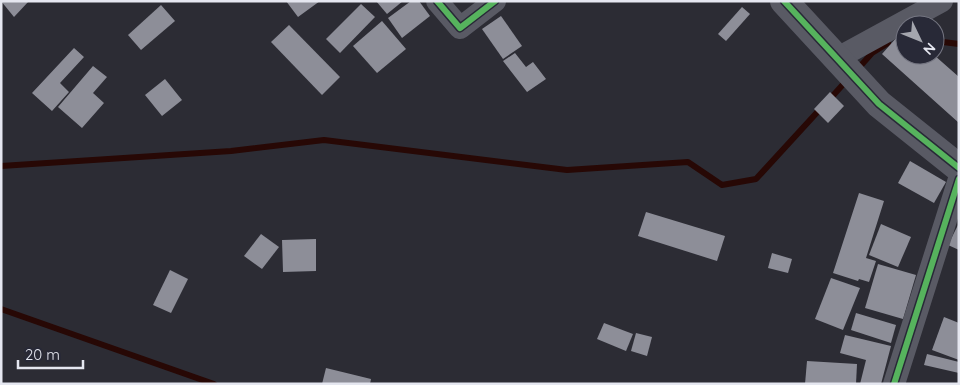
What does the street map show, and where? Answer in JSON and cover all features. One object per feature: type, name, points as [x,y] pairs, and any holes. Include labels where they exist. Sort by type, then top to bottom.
[{"type":"street","points":[[437,1],[460,28],[495,1]]},
{"type":"street","points":[[784,1],[879,104],[959,168]]},
{"type":"street","points":[[836,59],[942,1]]},
{"type":"street","points":[[894,384],[959,179]]},
{"type":"building","points":[[1,1],[29,1],[14,17]]},
{"type":"building","points":[[286,1],[320,1],[298,17]]},
{"type":"building","points":[[376,1],[403,1],[387,14]]},
{"type":"building","points":[[411,1],[419,1],[430,16],[402,38],[388,18]]},
{"type":"building","points":[[361,4],[375,17],[340,53],[326,39]]},
{"type":"building","points":[[161,5],[175,21],[141,50],[128,35]]},
{"type":"building","points":[[742,7],[750,14],[726,41],[718,34]]},
{"type":"building","points":[[501,16],[522,46],[503,59],[482,29]]},
{"type":"building","points":[[382,21],[406,49],[377,73],[353,46]]},
{"type":"building","points":[[289,25],[340,77],[322,95],[271,42]]},
{"type":"building","points":[[895,39],[895,65],[945,65],[959,77],[959,123],[882,54]]},
{"type":"building","points":[[74,48],[84,57],[60,83],[69,92],[52,111],[32,93]]},
{"type":"building","points":[[515,53],[526,67],[533,62],[546,79],[527,92],[503,61]]},
{"type":"building","points":[[93,66],[107,77],[93,93],[104,103],[82,128],[58,107]]},
{"type":"building","points":[[165,79],[182,100],[162,116],[145,95]]},
{"type":"building","points":[[830,92],[844,106],[828,123],[814,109]]},
{"type":"building","points":[[910,161],[946,182],[934,203],[898,183]]},
{"type":"building","points":[[859,193],[884,201],[866,258],[876,261],[869,282],[859,279],[858,281],[833,273]]},
{"type":"building","points":[[646,212],[725,236],[717,261],[638,236]]},
{"type":"building","points":[[959,223],[959,250],[948,245]]},
{"type":"building","points":[[881,224],[911,237],[898,267],[869,255]]},
{"type":"building","points":[[261,234],[279,247],[262,269],[244,256]]},
{"type":"building","points":[[316,239],[316,271],[283,272],[282,240]]},
{"type":"building","points":[[772,253],[792,259],[788,273],[768,268]]},
{"type":"building","points":[[878,264],[916,275],[903,319],[865,308]]},
{"type":"building","points":[[170,270],[188,279],[171,313],[153,305]]},
{"type":"building","points":[[831,278],[860,288],[843,330],[815,319]]},
{"type":"building","points":[[856,313],[896,325],[891,343],[851,330]]},
{"type":"building","points":[[944,317],[959,323],[959,360],[932,350]]},
{"type":"building","points":[[604,323],[633,334],[626,351],[597,339]]},
{"type":"building","points":[[636,333],[652,337],[647,356],[631,351]]},
{"type":"building","points":[[845,335],[891,346],[881,384],[860,384],[866,360],[840,353]]},
{"type":"building","points":[[927,354],[959,362],[959,373],[924,365]]},
{"type":"building","points":[[807,361],[857,364],[856,384],[805,384]]},
{"type":"building","points":[[326,368],[371,379],[370,384],[322,384]]},
{"type":"waterway","points":[[945,42],[959,44]]},
{"type":"waterway","points":[[856,71],[872,53],[888,43]]},
{"type":"waterway","points":[[829,100],[847,80]]},
{"type":"waterway","points":[[1,166],[231,151],[324,140],[567,170],[688,162],[722,185],[756,179],[822,107]]},
{"type":"waterway","points":[[1,309],[214,384]]},
{"type":"cycle path","points":[[437,1],[460,28],[495,1]]},
{"type":"cycle path","points":[[784,1],[879,104],[959,168]]},
{"type":"cycle path","points":[[894,384],[959,179]]}]
